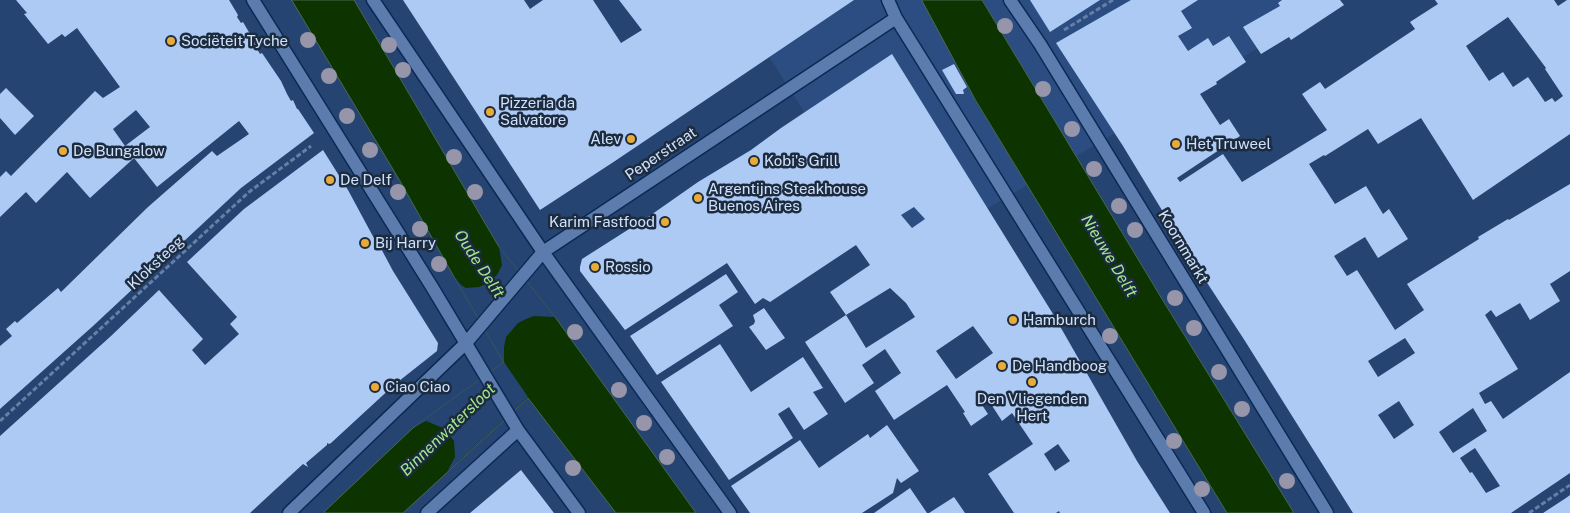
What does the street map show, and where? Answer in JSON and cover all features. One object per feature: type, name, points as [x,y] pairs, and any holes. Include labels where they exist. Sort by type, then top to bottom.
[{"type":"street","points":[[253,0],[518,430],[578,513]]},
{"type":"street","points":[[373,0],[543,252],[730,513]]},
{"type":"street","points":[[888,0],[896,18],[1204,513]]},
{"type":"street","name":"Koornmarkt","points":[[1010,0],[1040,44],[1327,513]]},
{"type":"street","name":"Peperstraat","points":[[466,343],[543,252],[896,18]]},
{"type":"street","points":[[290,513],[466,343]]},
{"type":"street","points":[[427,513],[518,430]]},
{"type":"path","points":[[1040,44],[1113,0]]},
{"type":"path","name":"Kloksteeg","points":[[0,421],[249,192],[334,130]]},
{"type":"path","points":[[1529,513],[1570,485]]},
{"type":"shaded area","points":[[733,0],[1339,0],[899,261]]},
{"type":"water","points":[[292,0],[354,0],[499,247],[555,317],[696,513],[616,513],[528,398],[403,513],[323,513],[413,428],[504,362],[400,181]]},
{"type":"water","name":"Nieuwe Delft","points":[[922,0],[982,0],[1162,299],[1294,513],[1227,513],[976,101]]},
{"type":"pier","points":[[499,247],[555,317],[534,316],[518,323],[506,337],[504,362],[453,275],[466,288],[479,287],[486,284],[497,275],[502,265]]},
{"type":"pier","points":[[504,362],[528,397],[447,472],[455,457],[454,441],[443,428],[426,421],[413,428]]},
{"type":"building","points":[[16,0],[229,0],[238,15],[237,17],[241,23],[243,22],[260,54],[262,53],[281,81],[291,101],[293,100],[314,133],[241,188],[93,326],[0,409],[0,346],[12,336],[6,329],[15,321],[17,323],[58,288],[61,292],[148,207],[212,151],[217,156],[249,134],[239,121],[157,187],[134,158],[90,198],[67,172],[36,203],[26,192],[0,217],[0,177],[6,171],[11,176],[95,91],[103,98],[120,87],[77,28],[65,37],[62,34],[48,44],[24,14],[27,13]],"holes":[[[136,110],[150,127],[125,146],[113,129]]]},
{"type":"building","points":[[403,0],[524,0],[530,9],[543,0],[593,0],[621,43],[642,30],[619,0],[854,0],[540,210]]},
{"type":"building","points":[[1030,0],[1100,0],[1050,32]]},
{"type":"building","points":[[1131,0],[1198,0],[1181,11],[1192,28],[1178,36],[1188,51],[1208,38],[1213,46],[1229,36],[1246,62],[1200,94],[1220,125],[1229,119],[1240,136],[1177,178],[1180,182],[1223,154],[1242,182],[1327,130],[1302,94],[1320,82],[1325,89],[1415,29],[1410,22],[1438,4],[1435,0],[1554,0],[1558,6],[1570,0],[1570,134],[1473,200],[1421,118],[1378,144],[1368,129],[1309,164],[1335,204],[1366,186],[1383,214],[1389,209],[1408,239],[1378,258],[1365,237],[1334,256],[1347,276],[1357,270],[1395,330],[1424,310],[1407,284],[1479,239],[1478,237],[1570,184],[1570,271],[1550,284],[1560,301],[1530,320],[1520,303],[1496,317],[1491,310],[1485,315],[1518,369],[1479,393],[1485,404],[1491,401],[1503,419],[1570,372],[1570,473],[1511,513],[1353,513],[1191,258],[1123,146],[1056,43]],"holes":[[[1508,17],[1546,68],[1563,96],[1555,102],[1552,98],[1545,102],[1528,77],[1513,87],[1503,72],[1489,81],[1466,46]],[[1405,338],[1415,353],[1378,377],[1368,361]],[[1399,401],[1414,425],[1394,439],[1378,415]],[[1473,408],[1487,431],[1453,453],[1439,432]],[[1475,448],[1500,486],[1486,493],[1472,472],[1470,473],[1460,458]]]},
{"type":"building","points":[[1282,0],[1340,0],[1344,5],[1291,40],[1289,37],[1261,54],[1243,27],[1280,6],[1278,3]]},
{"type":"building","points":[[892,54],[1053,314],[1137,461],[1170,513],[1060,513],[1059,511],[1056,513],[1014,513],[988,474],[1033,444],[1012,413],[1002,421],[987,398],[980,402],[988,414],[971,426],[963,413],[965,412],[947,385],[894,420],[875,391],[901,373],[885,349],[862,365],[874,383],[845,403],[805,342],[846,315],[830,292],[870,265],[856,245],[770,302],[763,298],[755,304],[727,263],[625,330],[580,271],[582,259],[648,217],[698,182],[751,150]],"holes":[[[914,207],[925,219],[912,228],[901,215]],[[890,288],[906,303],[915,317],[866,348],[846,315]],[[973,326],[993,353],[956,379],[936,351]],[[1058,444],[1070,461],[1055,471],[1044,454]]]},
{"type":"building","points":[[954,64],[967,87],[963,90],[964,94],[956,94],[942,70]]},
{"type":"building","points":[[6,88],[34,116],[15,135],[0,118],[0,94]]},
{"type":"building","points":[[323,150],[348,190],[393,271],[438,343],[437,351],[394,385],[331,443],[327,443],[306,463],[308,467],[303,464],[250,513],[0,513],[0,436],[159,290],[203,339],[192,350],[205,365],[239,334],[230,324],[237,317],[187,262],[244,209]]},
{"type":"building","points":[[726,274],[738,292],[719,305],[733,326],[657,375],[630,336]]},
{"type":"building","points":[[764,308],[785,338],[766,350],[749,327],[755,321],[753,315]]},
{"type":"building","points":[[720,344],[751,392],[803,357],[823,388],[813,392],[828,414],[804,430],[789,407],[778,414],[793,438],[729,480],[661,382]]},
{"type":"building","points":[[887,425],[919,471],[901,483],[897,478],[893,493],[862,513],[750,513],[731,486],[800,440],[819,468],[868,434],[870,438]]},
{"type":"building","points":[[521,470],[554,513],[470,513],[515,475]]},
{"type":"building","points":[[910,488],[927,513],[874,513]]},
{"type":"building","points":[[1570,495],[1570,513],[1543,513],[1566,498]]},
{"type":"building","points":[[954,497],[965,513],[929,513]]},
{"type":"place","name":"Sociëteit Tyche","points":[[171,41]]},
{"type":"place","name":"Pizzeria da Salvatore","points":[[490,112]]},
{"type":"place","name":"Alev","points":[[631,139]]},
{"type":"place","name":"Het Truweel","points":[[1176,144]]},
{"type":"place","name":"De Bungalow","points":[[63,151]]},
{"type":"place","name":"Kobi's Grill","points":[[754,161]]},
{"type":"place","name":"De Delf","points":[[330,180]]},
{"type":"place","name":"Argentijns Steakhouse Buenos Aires","points":[[698,198]]},
{"type":"place","name":"Karim Fastfood","points":[[665,222]]},
{"type":"place","name":"Bij Harry","points":[[365,243]]},
{"type":"place","name":"Rossio","points":[[595,267]]},
{"type":"place","name":"Hamburch","points":[[1013,320]]},
{"type":"place","name":"De Handboog","points":[[1002,366]]},
{"type":"place","name":"Den Vliegenden Hert","points":[[1032,382]]},
{"type":"place","name":"Ciao Ciao","points":[[375,387]]},
{"type":"water label","name":"Oude Delft","points":[[479,264]]},
{"type":"water label","name":"Binnenwatersloot","points":[[448,430]]}]
